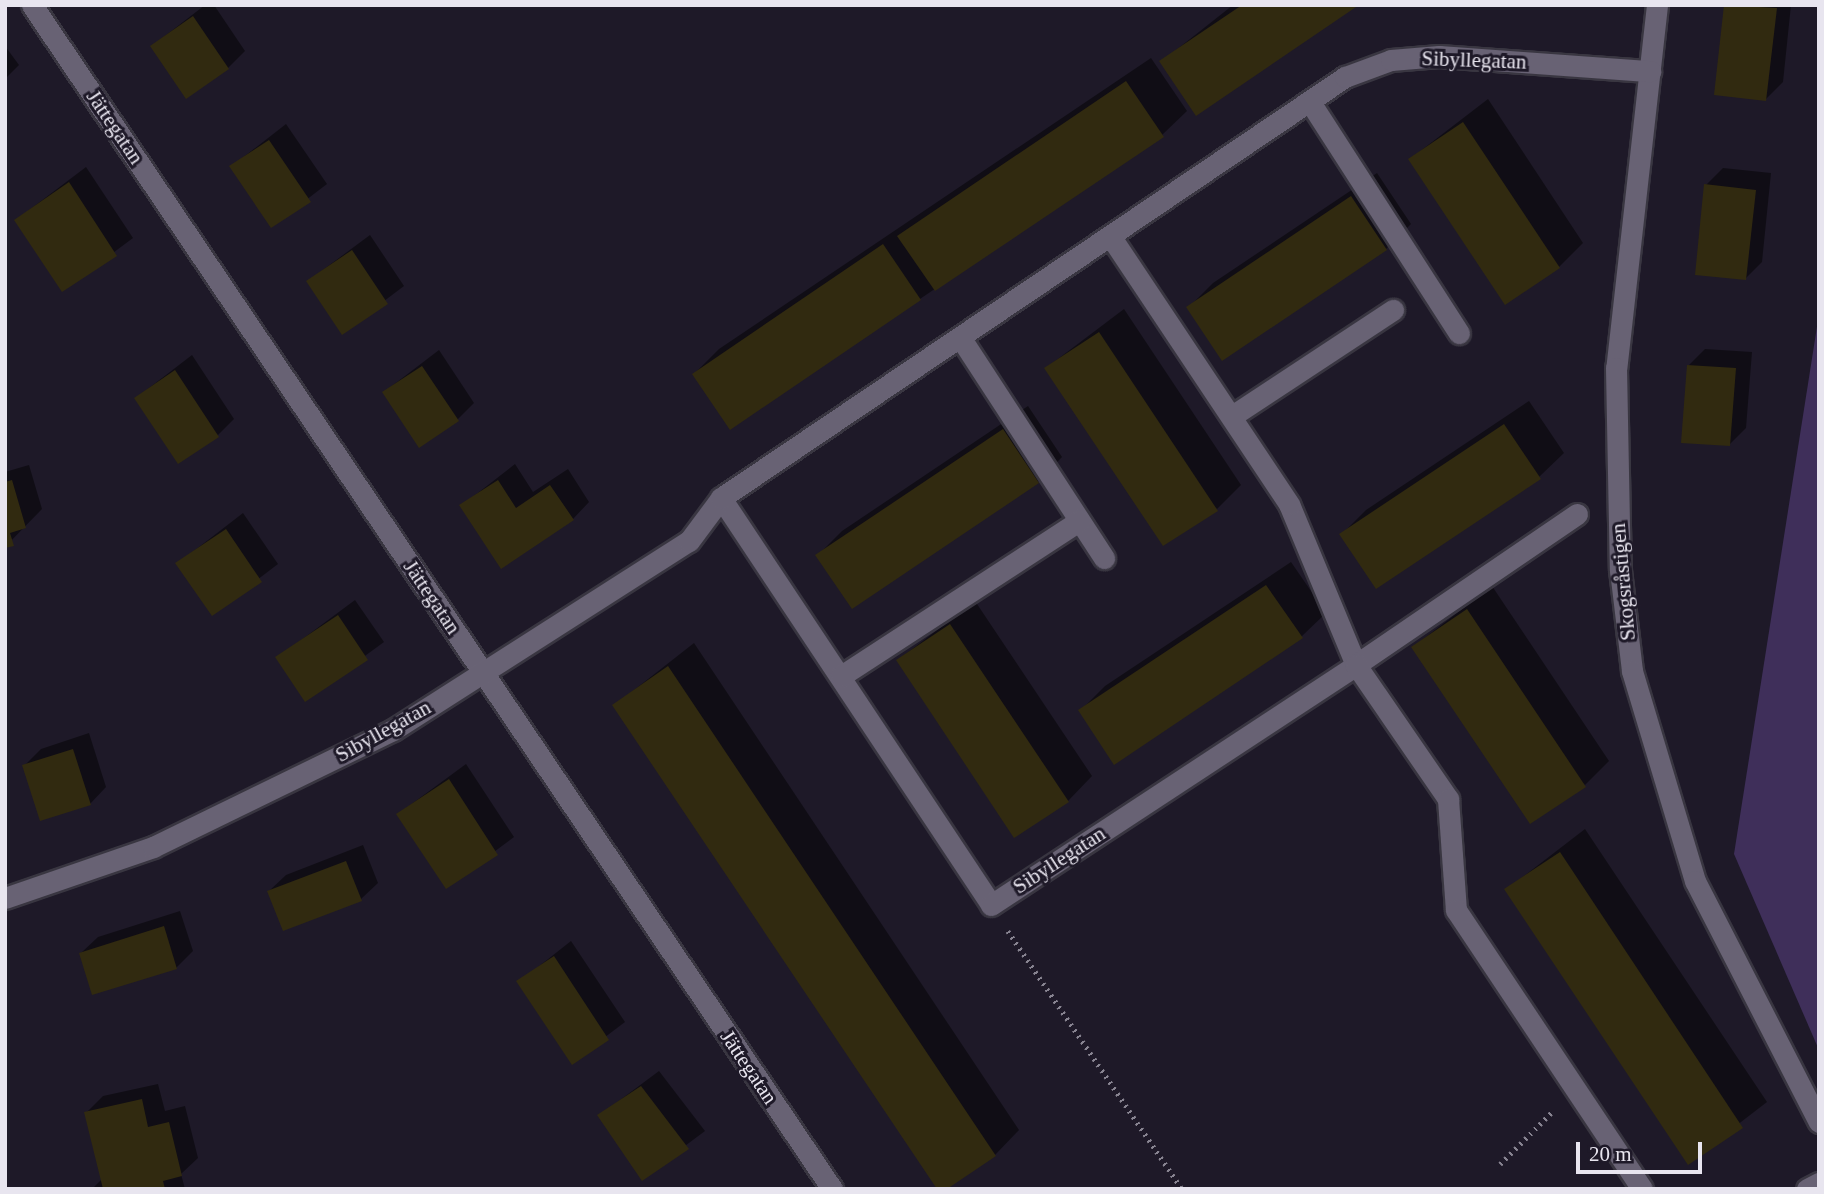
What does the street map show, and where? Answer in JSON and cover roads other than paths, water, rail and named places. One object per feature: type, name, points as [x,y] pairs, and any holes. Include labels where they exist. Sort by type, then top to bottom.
[{"type":"street","name":"Jättegatan","points":[[32,5],[832,1189]]},
{"type":"street","name":"Skogsråstigen","points":[[1657,5],[1616,368],[1619,558],[1632,671],[1695,881],[1819,1122]]},
{"type":"street","name":"Sibyllegatan","points":[[5,898],[153,847],[393,730],[689,541],[721,498],[1345,77],[1391,60],[1439,56],[1650,71]]},
{"type":"street","points":[[1310,102],[1459,333]]},
{"type":"street","points":[[1111,237],[1289,504],[1356,665],[1448,799],[1456,910],[1642,1189]]},
{"type":"street","points":[[1232,416],[1393,310]]},
{"type":"street","points":[[960,337],[1104,558]]},
{"type":"street","name":"Sibyllegatan","points":[[721,498],[991,905],[1356,665],[1577,514]]},
{"type":"street","points":[[841,676],[1079,521]]},
{"type":"street","points":[[1807,1189],[1819,1183]]}]
